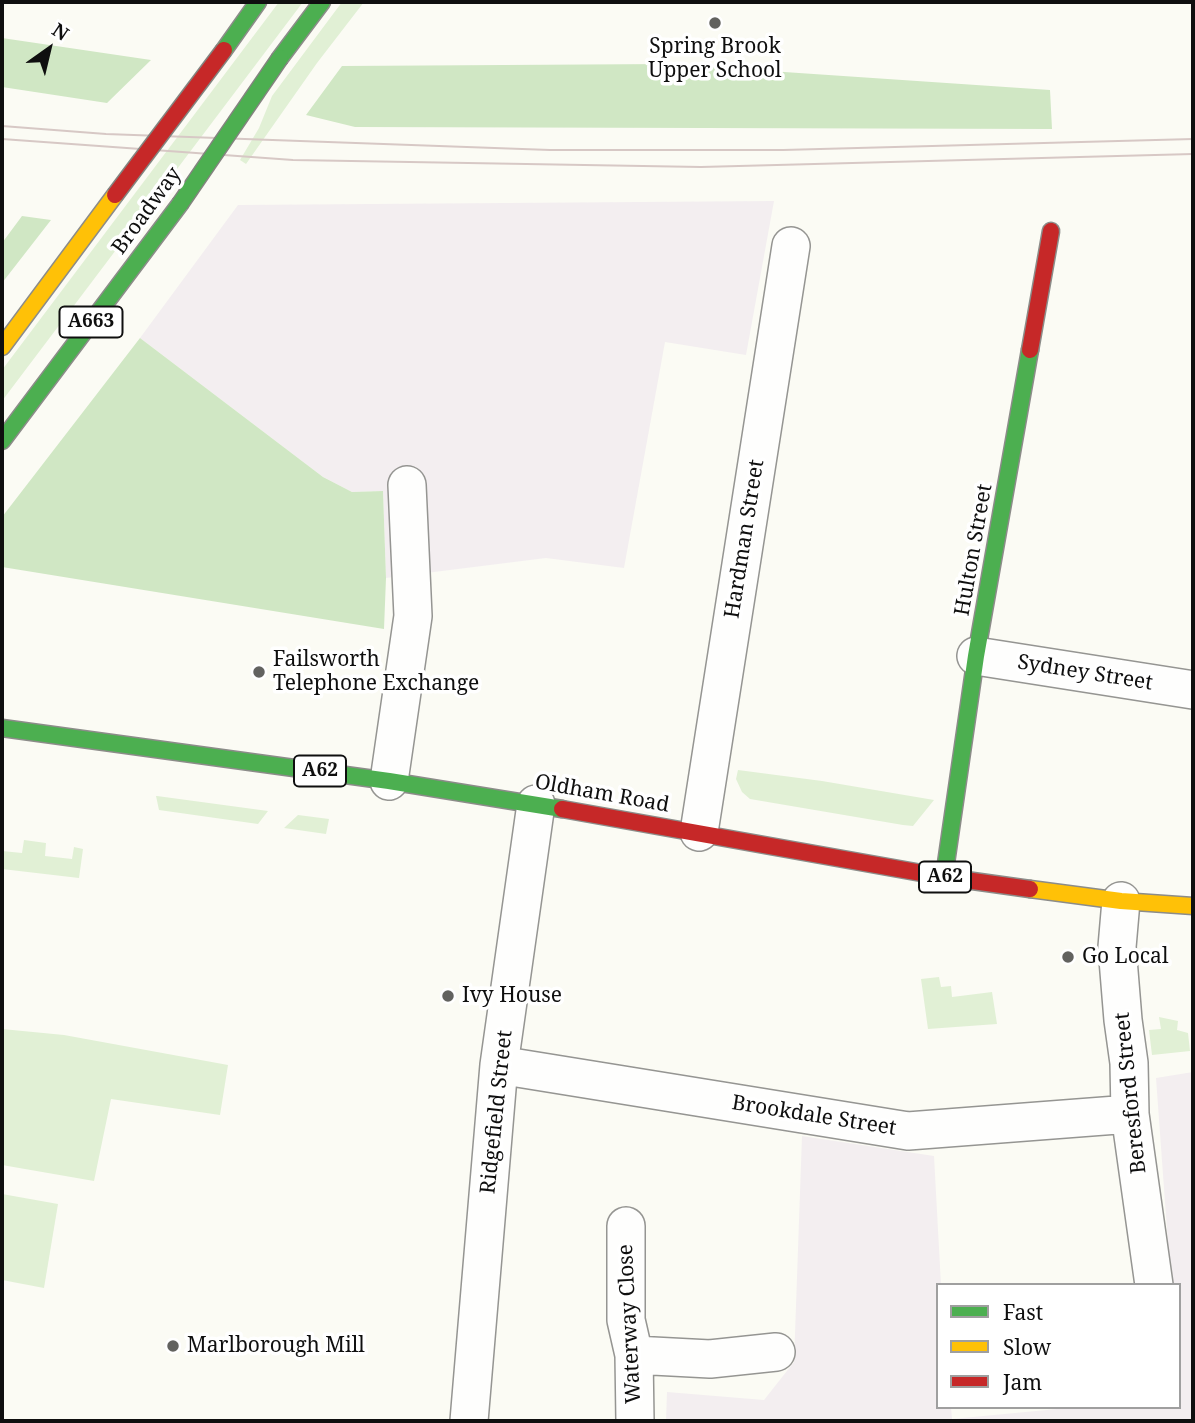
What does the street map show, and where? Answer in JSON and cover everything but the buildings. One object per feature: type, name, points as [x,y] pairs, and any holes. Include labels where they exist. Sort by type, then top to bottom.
[{"type":"main road","name":"Broadway","points":[[2,347],[258,2]]},
{"type":"main road","name":"Broadway","points":[[2,441],[180,204],[322,2]]},
{"type":"main road","name":"Hulton Street","points":[[944,877],[976,656],[1051,231]]},
{"type":"main road","name":"Oldham Road","points":[[2,728],[389,780],[699,832],[944,877],[1121,901],[1193,906]]},
{"type":"street","name":"Hardman Street","points":[[699,832],[791,246]]},
{"type":"street","points":[[389,780],[413,616],[407,485]]},
{"type":"street","name":"Sydney Street","points":[[976,656],[1193,690]]},
{"type":"street","name":"Ridgefield Street","points":[[469,1421],[499,1065],[536,804]]},
{"type":"street","name":"Beresford Street","points":[[1121,901],[1117,947],[1129,1063],[1130,1114],[1154,1283]]},
{"type":"street","name":"Brookdale Street","points":[[499,1065],[908,1130],[1130,1114]]},
{"type":"street","name":"Waterway Close","points":[[626,1226],[626,1320],[634,1355],[635,1421]]},
{"type":"street","points":[[634,1355],[710,1359],[776,1353]]},
{"type":"shaded area","points":[[774,201],[746,355],[665,342],[624,568],[546,558],[386,578],[383,491],[352,492],[323,477],[140,338],[238,205]]},
{"type":"shaded area","points":[[1193,1072],[1193,1421],[666,1421],[667,1392],[764,1400],[794,1362],[802,1136],[934,1156],[941,1283],[936,1283],[936,1409],[951,1409],[952,1419],[1057,1409],[1181,1409],[1181,1283],[1171,1283],[1156,1078]]},
{"type":"green space","points":[[279,2],[303,2],[2,401],[2,370]]},
{"type":"green space","points":[[342,2],[364,2],[246,164],[240,160],[259,128],[272,96]]},
{"type":"green space","points":[[2,38],[151,60],[107,103],[2,87]]},
{"type":"green space","points":[[666,64],[1050,90],[1052,129],[355,127],[306,115],[342,66]]},
{"type":"green space","points":[[22,216],[51,220],[2,283],[2,243]]},
{"type":"green space","points":[[140,338],[323,477],[352,492],[383,491],[386,578],[384,629],[2,567],[2,517]]},
{"type":"green space","points":[[738,770],[934,800],[913,826],[903,825],[750,799],[742,792],[736,779]]},
{"type":"green space","points":[[156,796],[268,811],[258,824],[159,810]]},
{"type":"green space","points":[[298,815],[329,819],[326,834],[284,828]]},
{"type":"green space","points":[[24,840],[46,843],[45,856],[72,859],[74,847],[83,849],[79,878],[2,869],[2,851],[22,853]]},
{"type":"green space","points":[[939,977],[941,987],[951,986],[952,997],[992,992],[997,1024],[928,1029],[921,979]]},
{"type":"green space","points":[[1159,1017],[1178,1021],[1177,1030],[1188,1033],[1190,1051],[1152,1055],[1149,1030],[1161,1029]]},
{"type":"green space","points":[[2,1029],[64,1035],[228,1065],[220,1115],[111,1099],[94,1181],[2,1165]]},
{"type":"green space","points":[[2,1194],[58,1204],[44,1288],[2,1280]]},
{"type":"tram line","points":[[2,126],[106,134],[550,150],[783,150],[1193,139]]},
{"type":"tram line","points":[[2,139],[293,160],[701,167],[1193,154]]},
{"type":"traffic: fast","points":[[224,50],[258,2]]},
{"type":"traffic: fast","points":[[280,58],[322,2]]},
{"type":"traffic: fast","points":[[180,204],[280,58]]},
{"type":"traffic: fast","points":[[2,441],[180,204]]},
{"type":"traffic: fast","points":[[944,877],[976,656],[1030,350]]},
{"type":"traffic: fast","points":[[2,728],[389,781],[562,809]]},
{"type":"traffic: slow","points":[[2,347],[115,195]]},
{"type":"traffic: slow","points":[[1030,889],[1121,901],[1193,906]]},
{"type":"traffic: jam","points":[[115,195],[224,50]]},
{"type":"traffic: jam","points":[[1030,350],[1051,231]]},
{"type":"traffic: jam","points":[[562,809],[944,877],[1030,889]]},
{"type":"place","name":"Spring Brook Upper School","points":[[715,23]]},
{"type":"place","name":"Failsworth Telephone Exchange","points":[[259,672]]},
{"type":"place","name":"Go Local","points":[[1068,957]]},
{"type":"place","name":"Ivy House","points":[[448,996]]},
{"type":"place","name":"Marlborough Mill","points":[[173,1346]]}]
